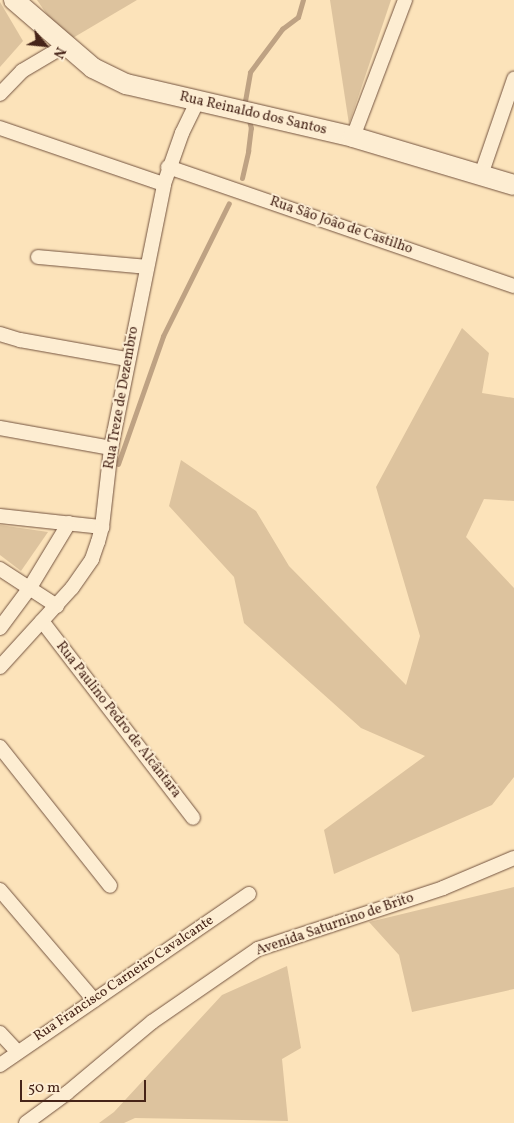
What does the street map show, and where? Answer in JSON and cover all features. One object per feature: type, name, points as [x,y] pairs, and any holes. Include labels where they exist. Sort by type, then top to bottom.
[{"type":"street","name":"Rua Reinaldo dos Santos","points":[[14,0],[107,77],[126,84],[197,102],[353,137],[514,185]]},
{"type":"street","points":[[353,137],[405,0]]},
{"type":"street","points":[[0,94],[22,71],[66,45]]},
{"type":"street","points":[[481,175],[514,79]]},
{"type":"street","name":"Rua Treze de Dezembro","points":[[0,667],[57,606],[92,559],[102,528],[111,448],[164,184],[168,167],[197,102]]},
{"type":"street","points":[[0,128],[164,184]]},
{"type":"street","name":"Rua São João de Castilho","points":[[168,167],[514,286]]},
{"type":"street","points":[[38,257],[148,267]]},
{"type":"street","points":[[0,334],[20,340],[128,359]]},
{"type":"street","points":[[0,428],[111,448]]},
{"type":"street","points":[[0,516],[102,528]]},
{"type":"street","points":[[0,628],[29,589],[69,523]]},
{"type":"street","points":[[0,569],[57,606]]},
{"type":"street","name":"Rua Paulino Pedro de Alcântara","points":[[42,622],[193,818]]},
{"type":"street","points":[[0,747],[110,886]]},
{"type":"street","name":"Avenida Saturnino de Brito","points":[[26,1123],[66,1093],[152,1022],[258,949],[443,888],[514,858]]},
{"type":"street","points":[[0,890],[94,1000]]},
{"type":"street","name":"Rua Francisco Carneiro Cavalcante","points":[[0,1065],[249,894]]},
{"type":"street","points":[[0,1033],[18,1052]]},
{"type":"shaded area","points":[[37,0],[137,0],[66,42]]},
{"type":"shaded area","points":[[330,0],[391,0],[349,124]]},
{"type":"shaded area","points":[[0,2],[23,41],[0,67]]},
{"type":"shaded area","points":[[462,328],[489,353],[482,393],[514,398],[514,501],[484,499],[466,537],[514,588],[514,777],[492,805],[334,874],[324,830],[425,756],[361,728],[244,623],[234,577],[169,506],[181,460],[256,511],[289,566],[406,685],[420,636],[376,487]]},
{"type":"shaded area","points":[[0,525],[48,532],[21,571],[0,555]]},
{"type":"shaded area","points":[[514,887],[514,989],[412,1012],[399,955],[369,922]]},
{"type":"shaded area","points":[[287,966],[301,1048],[282,1059],[288,1121],[135,1118],[124,1123],[99,1123],[114,1112],[222,995]]},
{"type":"waterway","points":[[246,106],[245,101],[250,72],[282,29],[298,17],[303,0]]},
{"type":"waterway","points":[[242,178],[251,128],[248,117]]},
{"type":"waterway","points":[[118,464],[163,336],[229,203]]}]
